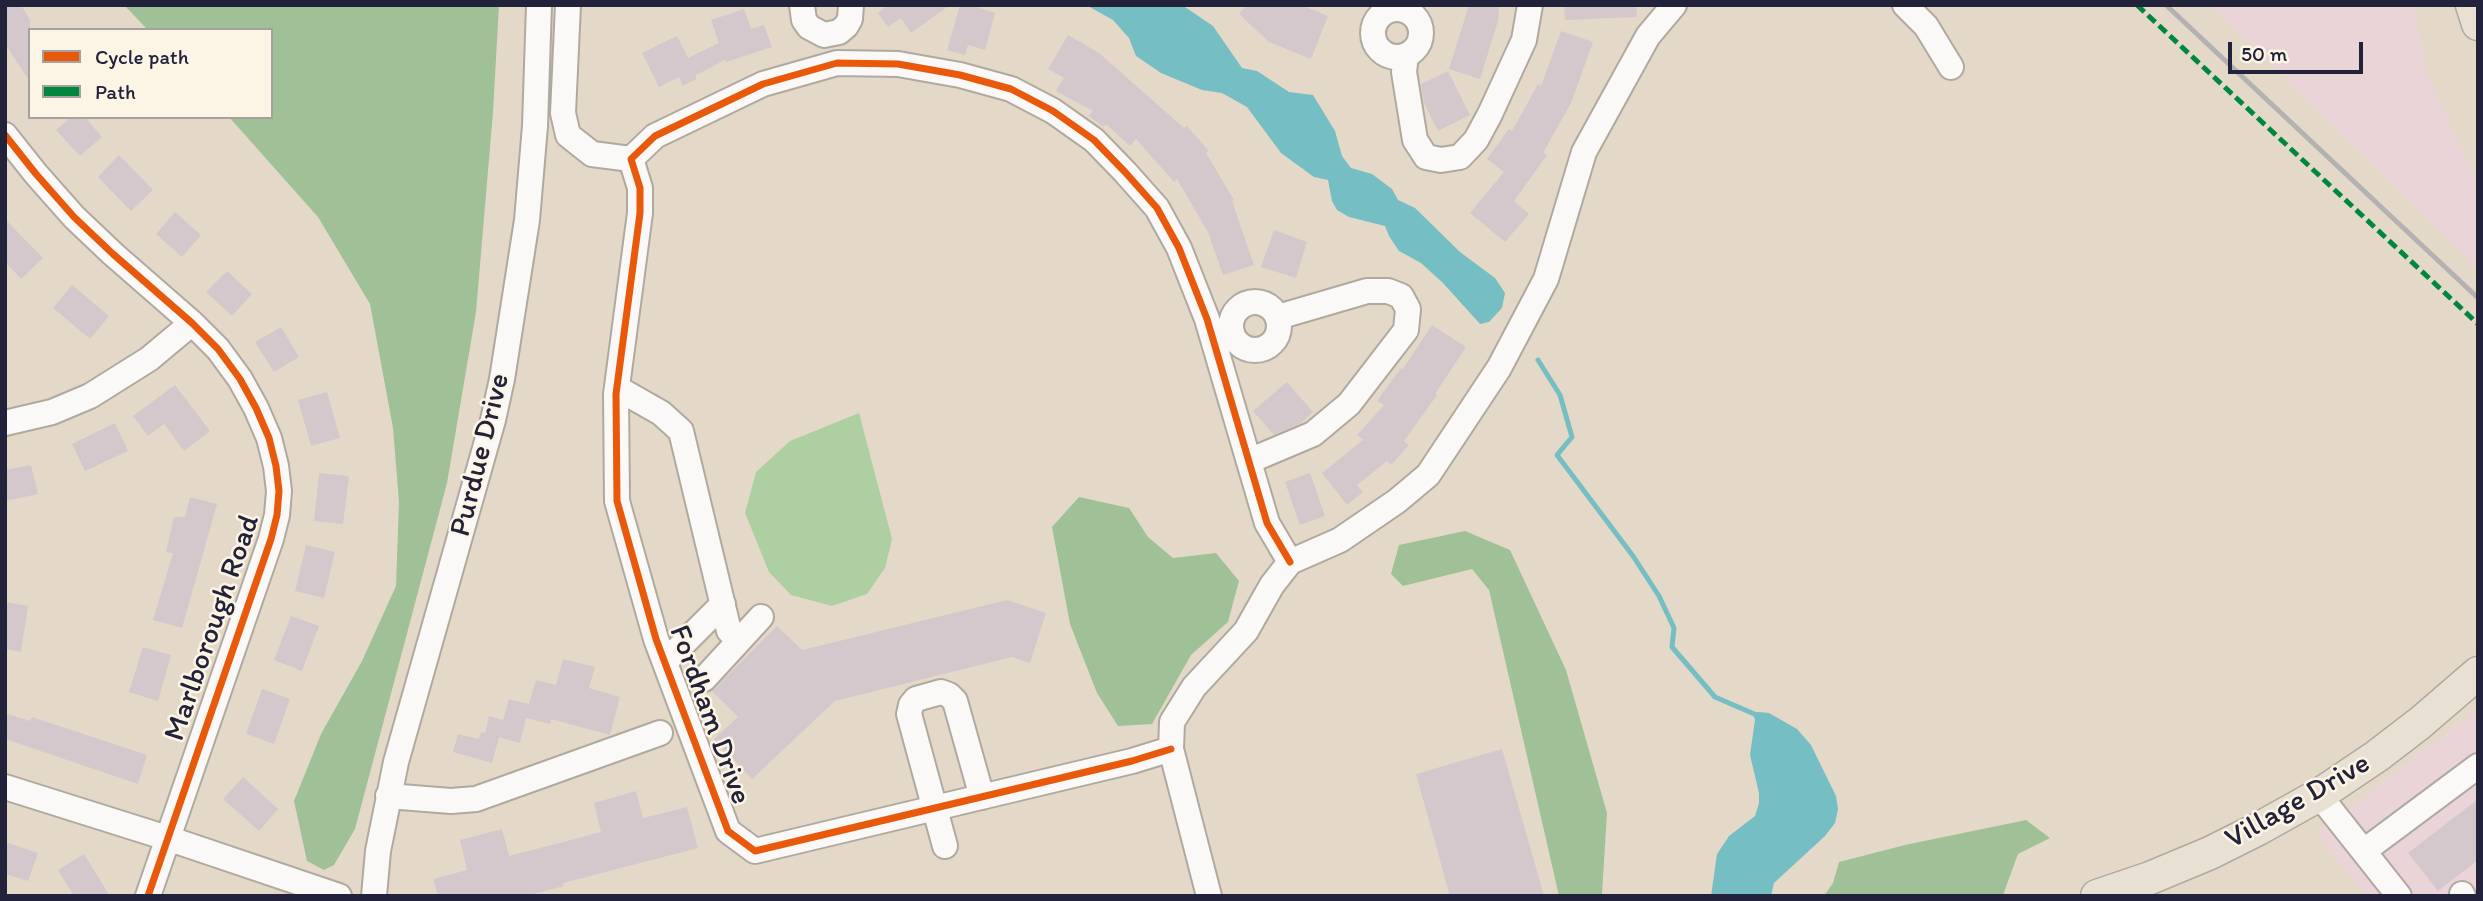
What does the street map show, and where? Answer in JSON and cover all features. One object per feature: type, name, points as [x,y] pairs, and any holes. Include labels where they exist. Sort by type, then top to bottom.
[{"type":"main road","points":[[2472,5],[2478,24]]},
{"type":"main road","name":"Village Drive","points":[[2097,896],[2150,878],[2259,830],[2319,795],[2377,756],[2474,684]]},
{"type":"street","name":"Purdue Drive","points":[[374,896],[378,851],[388,796],[493,420],[502,379],[527,220],[535,126],[539,5]]},
{"type":"street","points":[[568,5],[563,113],[568,135],[592,154],[631,159],[655,135],[763,84],[837,63],[898,64],[960,75],[1012,89],[1053,111],[1094,139],[1157,208],[1222,334],[1249,461],[1268,523],[1290,562]]},
{"type":"street","points":[[802,5],[804,20],[809,27],[816,32],[831,34],[846,26],[850,19],[851,5]]},
{"type":"street","points":[[1406,55],[1404,72],[1415,140],[1426,157],[1441,160],[1460,157],[1476,140],[1490,114],[1524,40],[1530,5]]},
{"type":"street","points":[[1648,36],[1651,5]]},
{"type":"street","points":[[1209,896],[1171,749],[1171,722],[1194,687],[1246,631],[1272,585],[1290,562],[1340,540],[1397,501],[1428,475],[1499,368],[1546,279],[1584,152],[1648,36],[1674,5]]},
{"type":"street","points":[[1905,5],[1926,26],[1951,67]]},
{"type":"street","points":[[1390,7],[1408,11],[1419,25],[1419,41],[1413,50],[1398,57],[1383,52],[1374,39],[1375,23],[1390,7]]},
{"type":"street","points":[[831,34],[837,63]]},
{"type":"street","name":"Marlborough Road","points":[[5,135],[74,217],[218,349],[240,379],[256,408],[271,447],[279,491],[271,539],[148,896]]},
{"type":"street","name":"Fordham Drive","points":[[631,159],[640,188],[640,213],[617,388],[617,502],[665,662],[728,831],[755,851],[1132,761],[1171,749]]},
{"type":"street","points":[[1249,461],[1312,434],[1349,404],[1406,330],[1408,309],[1401,296],[1388,291],[1367,291],[1278,317]]},
{"type":"street","points":[[1259,302],[1267,305],[1278,317],[1279,329],[1276,337],[1264,348],[1256,350],[1240,345],[1222,334],[1234,314],[1246,303],[1259,302]]},
{"type":"street","points":[[5,423],[52,412],[90,396],[149,359],[192,323]]},
{"type":"street","points":[[617,388],[661,413],[681,430],[729,631],[740,640]]},
{"type":"street","points":[[665,662],[723,604]]},
{"type":"street","points":[[704,679],[761,617]]},
{"type":"street","points":[[945,846],[909,714],[916,699],[941,692],[955,701],[982,797]]},
{"type":"street","points":[[388,796],[451,801],[476,799],[660,733]]},
{"type":"street","points":[[2364,851],[2478,766]]},
{"type":"street","points":[[5,787],[339,896]]},
{"type":"street","points":[[2319,795],[2399,896]]},
{"type":"shaded area","points":[[2210,5],[2414,5],[2425,69],[2478,185],[2478,269]]},
{"type":"shaded area","points":[[2478,708],[2478,896],[2366,896],[2316,834]]},
{"type":"green space","points":[[124,5],[499,5],[476,312],[447,483],[355,829],[334,865],[324,870],[307,861],[294,801],[321,734],[362,661],[396,586],[399,502],[393,428],[370,304],[318,217],[231,119],[273,119],[273,28],[146,28]]},
{"type":"green space","points":[[859,413],[892,539],[885,568],[867,594],[832,606],[791,595],[769,572],[745,513],[756,472],[790,441]]},
{"type":"green space","points":[[1079,497],[1129,508],[1148,537],[1173,558],[1216,553],[1239,581],[1228,622],[1191,655],[1152,724],[1118,726],[1097,693],[1070,624],[1052,527]]},
{"type":"green space","points":[[1465,531],[1510,550],[1566,670],[1607,813],[1602,894],[1605,896],[1559,896],[1489,590],[1472,569],[1403,586],[1391,574],[1399,545]]},
{"type":"green space","points":[[2026,820],[2050,838],[2018,854],[2003,895],[1824,896],[1833,883],[1839,862],[1905,845]]},
{"type":"water","points":[[1086,5],[1182,5],[1213,26],[1242,68],[1257,71],[1289,92],[1313,95],[1335,131],[1342,156],[1351,168],[1372,174],[1392,189],[1398,200],[1415,208],[1460,252],[1495,278],[1505,293],[1502,308],[1489,322],[1480,324],[1421,263],[1399,251],[1385,226],[1349,217],[1337,210],[1332,201],[1328,180],[1314,177],[1281,153],[1247,107],[1222,93],[1202,90],[1161,73],[1136,56],[1129,38],[1113,20]]},
{"type":"water","points":[[1769,713],[1797,729],[1811,745],[1836,796],[1838,809],[1835,823],[1825,836],[1774,883],[1771,896],[1711,896],[1717,854],[1729,836],[1755,816],[1759,803],[1750,755],[1755,720],[1753,714]]},
{"type":"building","points":[[5,5],[21,5],[30,20],[28,79],[5,44]]},
{"type":"building","points":[[888,5],[950,5],[911,33],[901,18],[888,27],[878,13]]},
{"type":"building","points":[[960,5],[970,5],[995,13],[985,50],[968,45],[965,55],[947,50]]},
{"type":"building","points":[[1247,5],[1301,5],[1328,16],[1311,59],[1269,42],[1239,14]]},
{"type":"building","points":[[1469,5],[1499,5],[1498,21],[1480,79],[1449,69]]},
{"type":"building","points":[[1564,5],[1636,5],[1637,17],[1565,20]]},
{"type":"building","points":[[744,9],[751,29],[764,25],[772,47],[726,62],[725,60],[696,75],[696,79],[683,86],[679,77],[659,87],[642,53],[677,36],[688,58],[719,43],[711,20]]},
{"type":"building","points":[[1561,31],[1593,42],[1571,103],[1543,153],[1547,155],[1514,201],[1529,214],[1505,242],[1470,213],[1504,172],[1487,159],[1509,129],[1512,131],[1538,84],[1541,86]]},
{"type":"building","points":[[1068,35],[1099,53],[1184,128],[1187,126],[1209,151],[1206,153],[1234,200],[1232,201],[1254,265],[1223,275],[1208,232],[1177,179],[1174,182],[1136,139],[1130,146],[1106,124],[1103,127],[1089,116],[1093,111],[1056,91],[1064,78],[1048,69]]},
{"type":"building","points":[[1448,71],[1470,115],[1438,131],[1424,103],[1421,84]]},
{"type":"building","points":[[69,119],[87,119],[102,137],[80,156],[56,130]]},
{"type":"building","points":[[119,155],[153,190],[131,211],[98,177]]},
{"type":"building","points":[[175,212],[201,235],[182,257],[156,234]]},
{"type":"building","points":[[5,219],[43,258],[21,279],[5,262]]},
{"type":"building","points":[[1274,230],[1307,242],[1296,278],[1261,267]]},
{"type":"building","points":[[227,271],[252,294],[232,316],[206,292]]},
{"type":"building","points":[[72,285],[109,316],[90,339],[53,308]]},
{"type":"building","points":[[1432,325],[1466,347],[1435,394],[1437,395],[1404,441],[1409,445],[1391,465],[1387,461],[1357,485],[1363,492],[1347,505],[1322,473],[1363,440],[1357,435],[1384,405],[1377,401],[1401,368],[1403,369]]},
{"type":"building","points":[[281,327],[299,357],[274,372],[255,342]]},
{"type":"building","points":[[1287,382],[1313,412],[1301,423],[1274,435],[1253,411]]},
{"type":"building","points":[[175,385],[210,431],[184,451],[164,424],[148,436],[133,416]]},
{"type":"building","points":[[327,392],[340,438],[311,446],[298,400]]},
{"type":"building","points":[[115,423],[128,451],[85,471],[72,444]]},
{"type":"building","points":[[31,465],[38,494],[5,501],[5,470]]},
{"type":"building","points":[[319,473],[349,476],[343,524],[314,521]]},
{"type":"building","points":[[1310,473],[1325,516],[1300,525],[1285,482]]},
{"type":"building","points":[[190,497],[217,504],[182,628],[153,620],[173,553],[166,552],[174,517],[185,517]]},
{"type":"building","points":[[306,545],[335,552],[324,598],[295,591]]},
{"type":"building","points":[[1007,600],[1046,613],[1030,663],[1012,657],[835,701],[752,779],[714,739],[738,717],[712,691],[777,626],[802,650]]},
{"type":"building","points":[[5,602],[28,606],[21,652],[5,649]]},
{"type":"building","points":[[291,616],[319,626],[302,671],[274,660]]},
{"type":"building","points":[[143,647],[171,655],[158,701],[129,692]]},
{"type":"building","points":[[563,659],[595,667],[589,688],[620,697],[610,735],[551,719],[550,724],[526,718],[520,743],[499,737],[492,763],[453,752],[458,734],[479,739],[481,732],[485,733],[489,716],[503,720],[509,699],[529,704],[536,680],[556,685]]},
{"type":"building","points":[[262,689],[290,699],[274,744],[246,734]]},
{"type":"building","points":[[5,713],[30,721],[32,717],[147,755],[138,784],[5,739]]},
{"type":"building","points":[[1502,749],[1544,896],[1450,896],[1416,774]]},
{"type":"building","points":[[243,777],[278,809],[259,831],[223,799]]},
{"type":"building","points":[[636,791],[643,818],[687,807],[698,848],[563,883],[564,886],[526,896],[438,896],[433,879],[467,870],[460,840],[502,829],[509,856],[601,832],[594,803]]},
{"type":"building","points":[[2478,799],[2478,860],[2438,891],[2408,853]]},
{"type":"building","points":[[5,842],[38,853],[28,881],[5,874]]},
{"type":"building","points":[[84,854],[110,896],[74,896],[58,870]]},
{"type":"waterway","points":[[1538,360],[1560,395],[1572,437],[1557,455],[1633,556],[1659,596],[1674,628],[1672,647],[1715,697],[1759,716]]},
{"type":"railway","points":[[2166,5],[2478,298]]},
{"type":"marked path","points":[[2137,5],[2478,324]]},
{"type":"cycle path","points":[[1171,749],[1132,761],[755,851],[728,831],[656,639],[617,501],[616,394],[640,213],[640,188],[631,159],[655,136],[763,84],[837,63],[898,64],[960,75],[1011,89],[1053,111],[1094,140],[1125,172],[1157,208],[1179,248],[1207,319],[1267,523],[1290,562]]},
{"type":"cycle path","points":[[5,135],[74,217],[218,349],[240,379],[256,408],[269,438],[276,466],[279,491],[271,539],[148,896]]}]
